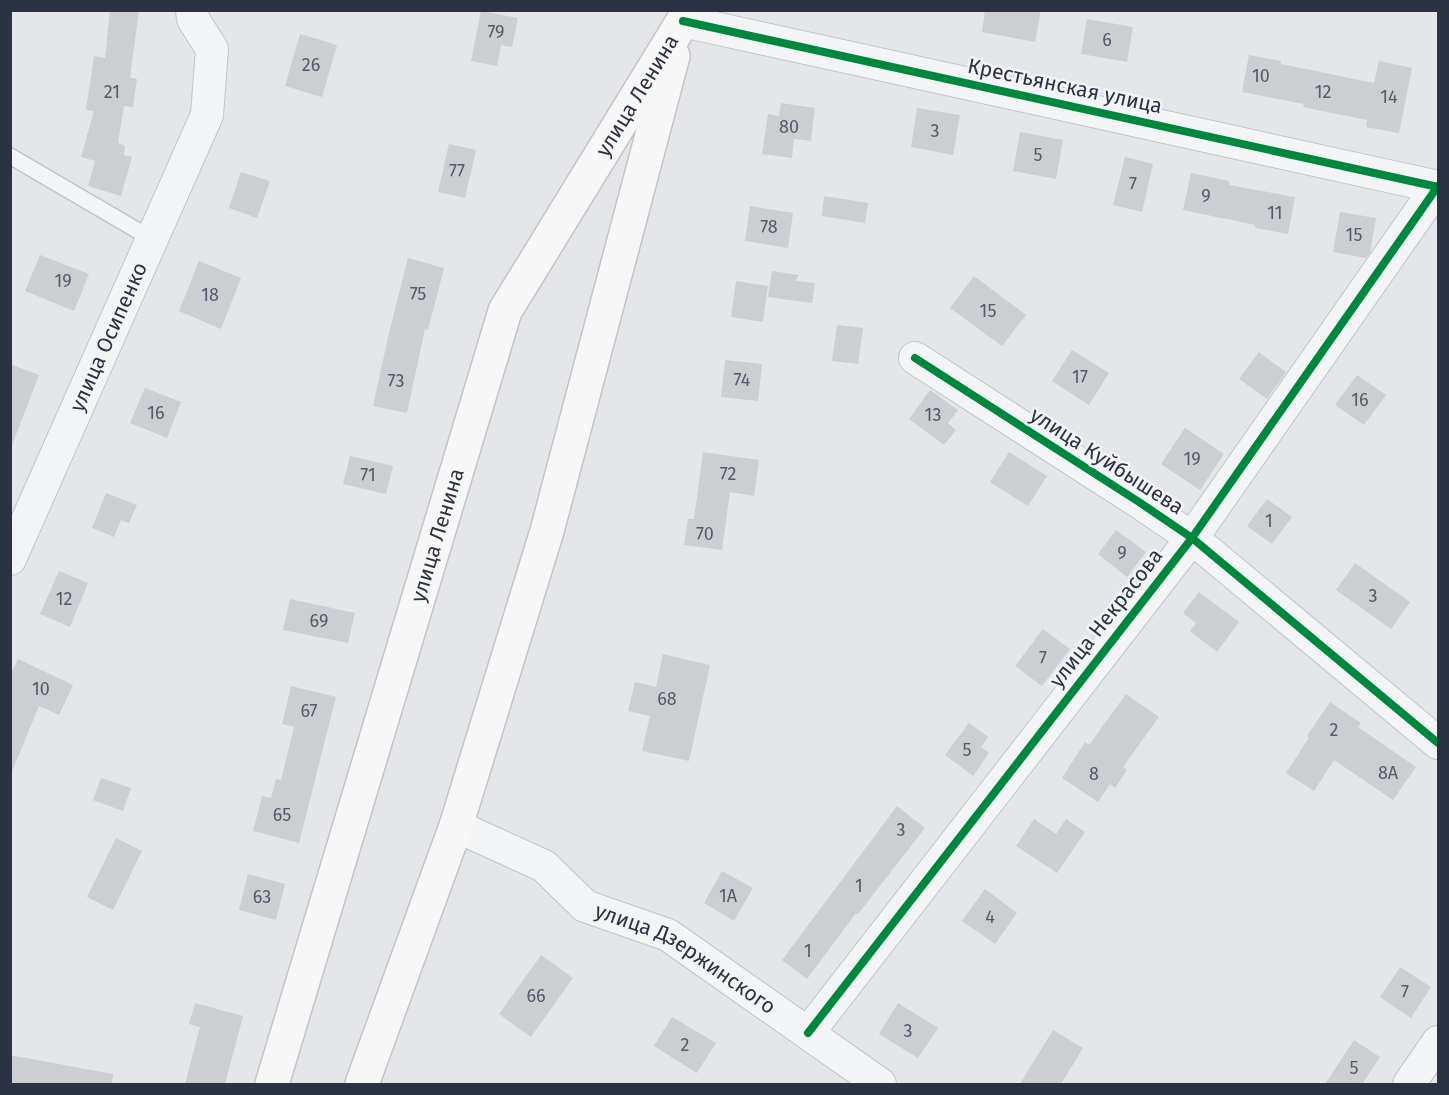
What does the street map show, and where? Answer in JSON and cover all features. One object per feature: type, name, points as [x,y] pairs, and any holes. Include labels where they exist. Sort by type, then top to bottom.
[{"type":"main road","name":"улица Ленина","points":[[362,1084],[456,826],[547,531],[684,16]]},
{"type":"main road","name":"улица Ленина","points":[[272,1084],[505,311],[684,16]]},
{"type":"street","name":"улица Осипенко","points":[[10,559],[207,115],[212,49],[193,19],[192,10]]},
{"type":"street","name":"Крестьянская улица","points":[[684,16],[1438,186]]},
{"type":"street","name":"улица Некрасова","points":[[808,1033],[1191,538],[1438,186]]},
{"type":"street","name":"улица Куйбышева","points":[[915,358],[1138,501],[1191,538],[1438,743]]},
{"type":"street","name":"улица Дзержинского","points":[[456,826],[544,866],[585,906],[668,935],[880,1084]]},
{"type":"street","points":[[1409,1084],[1438,1042]]},
{"type":"lane","points":[[10,156],[152,239]]},
{"type":"building","points":[[110,10],[139,10],[130,78],[137,79],[133,107],[124,106],[118,143],[125,146],[124,155],[132,157],[121,196],[88,186],[95,161],[81,157],[94,111],[86,110],[94,56],[105,58]]},
{"type":"building","points":[[985,10],[1041,10],[1035,42],[982,32]]},
{"type":"building","points":[[481,11],[518,18],[512,47],[501,45],[497,66],[471,61]]},
{"type":"building","points":[[1087,19],[1133,27],[1127,62],[1081,54]]},
{"type":"building","points":[[300,34],[337,45],[322,97],[285,86]]},
{"type":"building","points":[[1249,55],[1374,83],[1379,61],[1412,68],[1399,133],[1366,127],[1367,120],[1303,107],[1304,104],[1242,92]]},
{"type":"building","points":[[781,103],[815,108],[811,141],[794,139],[792,158],[762,154],[768,114],[779,116]]},
{"type":"building","points":[[917,108],[960,115],[953,155],[911,147]]},
{"type":"building","points":[[1020,132],[1063,140],[1056,179],[1013,171]]},
{"type":"building","points":[[449,144],[476,150],[465,198],[438,192]]},
{"type":"building","points":[[1125,157],[1153,164],[1142,212],[1113,205]]},
{"type":"building","points":[[241,172],[270,181],[257,218],[229,208]]},
{"type":"building","points":[[1191,173],[1229,181],[1229,185],[1295,197],[1288,234],[1183,210]]},
{"type":"building","points":[[824,196],[868,203],[865,223],[822,216]]},
{"type":"building","points":[[750,206],[793,213],[788,248],[745,241]]},
{"type":"building","points":[[1340,212],[1376,218],[1370,253],[1366,258],[1333,252]]},
{"type":"building","points":[[40,255],[89,274],[74,311],[25,291]]},
{"type":"building","points":[[408,258],[444,268],[428,330],[425,329],[407,413],[373,406]]},
{"type":"building","points":[[199,261],[241,278],[221,329],[179,311]]},
{"type":"building","points":[[772,271],[799,275],[795,281],[815,283],[812,303],[768,297]]},
{"type":"building","points":[[974,276],[1026,315],[1002,346],[950,308]]},
{"type":"building","points":[[736,281],[768,286],[763,322],[731,317]]},
{"type":"building","points":[[837,325],[863,328],[858,364],[832,361]]},
{"type":"building","points":[[1072,350],[1109,373],[1089,405],[1052,381]]},
{"type":"building","points":[[1259,352],[1286,372],[1267,399],[1239,379]]},
{"type":"building","points":[[725,360],[762,364],[758,401],[721,397]]},
{"type":"building","points":[[10,364],[39,375],[12,445],[10,444]]},
{"type":"building","points":[[1357,375],[1386,395],[1364,425],[1335,405]]},
{"type":"building","points":[[145,388],[181,402],[167,438],[130,423]]},
{"type":"building","points":[[930,390],[958,410],[948,423],[956,430],[944,445],[909,419]]},
{"type":"building","points":[[1185,428],[1224,454],[1200,490],[1161,464]]},
{"type":"building","points":[[703,452],[759,460],[754,496],[730,492],[722,550],[684,545],[688,519],[694,519]]},
{"type":"building","points":[[1009,452],[1047,476],[1028,506],[990,482]]},
{"type":"building","points":[[350,456],[393,466],[386,494],[343,484]]},
{"type":"building","points":[[106,493],[137,505],[129,523],[121,520],[114,537],[92,528]]},
{"type":"building","points":[[1267,499],[1292,517],[1272,544],[1247,526]]},
{"type":"building","points":[[1116,530],[1146,552],[1127,577],[1098,554]]},
{"type":"building","points":[[1355,563],[1410,602],[1391,629],[1336,590]]},
{"type":"building","points":[[59,571],[88,583],[70,627],[40,614]]},
{"type":"building","points":[[1199,592],[1239,622],[1217,652],[1190,631],[1196,623],[1183,613]]},
{"type":"building","points":[[290,599],[355,613],[348,643],[283,630]]},
{"type":"building","points":[[1043,629],[1070,649],[1042,686],[1015,666]]},
{"type":"building","points":[[663,654],[710,665],[689,761],[642,751],[650,716],[628,711],[635,682],[656,687]]},
{"type":"building","points":[[18,659],[73,685],[59,715],[39,706],[11,774],[10,675]]},
{"type":"building","points":[[291,686],[336,697],[299,843],[253,831],[262,796],[271,798],[276,779],[281,780],[294,727],[282,724]]},
{"type":"building","points":[[1126,694],[1159,717],[1123,767],[1127,770],[1115,788],[1110,784],[1098,802],[1062,778],[1085,742],[1089,745]]},
{"type":"building","points":[[1330,702],[1361,723],[1358,727],[1416,767],[1393,800],[1334,760],[1314,791],[1286,773]]},
{"type":"building","points":[[969,723],[988,737],[981,747],[989,753],[973,776],[945,755]]},
{"type":"building","points":[[101,778],[131,788],[123,811],[93,800]]},
{"type":"building","points":[[897,806],[925,828],[858,914],[856,913],[807,979],[782,960]]},
{"type":"building","points":[[1034,819],[1056,834],[1066,819],[1085,832],[1057,873],[1016,846]]},
{"type":"building","points":[[116,838],[142,851],[113,910],[87,897]]},
{"type":"building","points":[[722,871],[753,888],[734,921],[704,903]]},
{"type":"building","points":[[248,874],[285,884],[276,920],[239,910]]},
{"type":"building","points":[[985,889],[1017,913],[995,944],[962,921]]},
{"type":"building","points":[[541,955],[573,978],[531,1037],[499,1014]]},
{"type":"building","points":[[1400,967],[1431,987],[1411,1018],[1380,997]]},
{"type":"building","points":[[195,1003],[243,1016],[225,1084],[185,1084],[200,1027],[189,1024]]},
{"type":"building","points":[[898,1003],[938,1028],[918,1058],[879,1034]]},
{"type":"building","points":[[672,1017],[716,1043],[697,1073],[654,1046]]},
{"type":"building","points":[[1053,1030],[1083,1048],[1061,1084],[1020,1084]]},
{"type":"building","points":[[1354,1040],[1380,1057],[1362,1084],[1325,1084]]},
{"type":"building","points":[[10,1055],[113,1074],[112,1084],[10,1084]]},
{"type":"cycle path","points":[[683,21],[1438,187]]},
{"type":"cycle path","points":[[808,1033],[1192,538],[1438,186]]},
{"type":"cycle path","points":[[915,358],[1192,538],[1438,743]]}]
